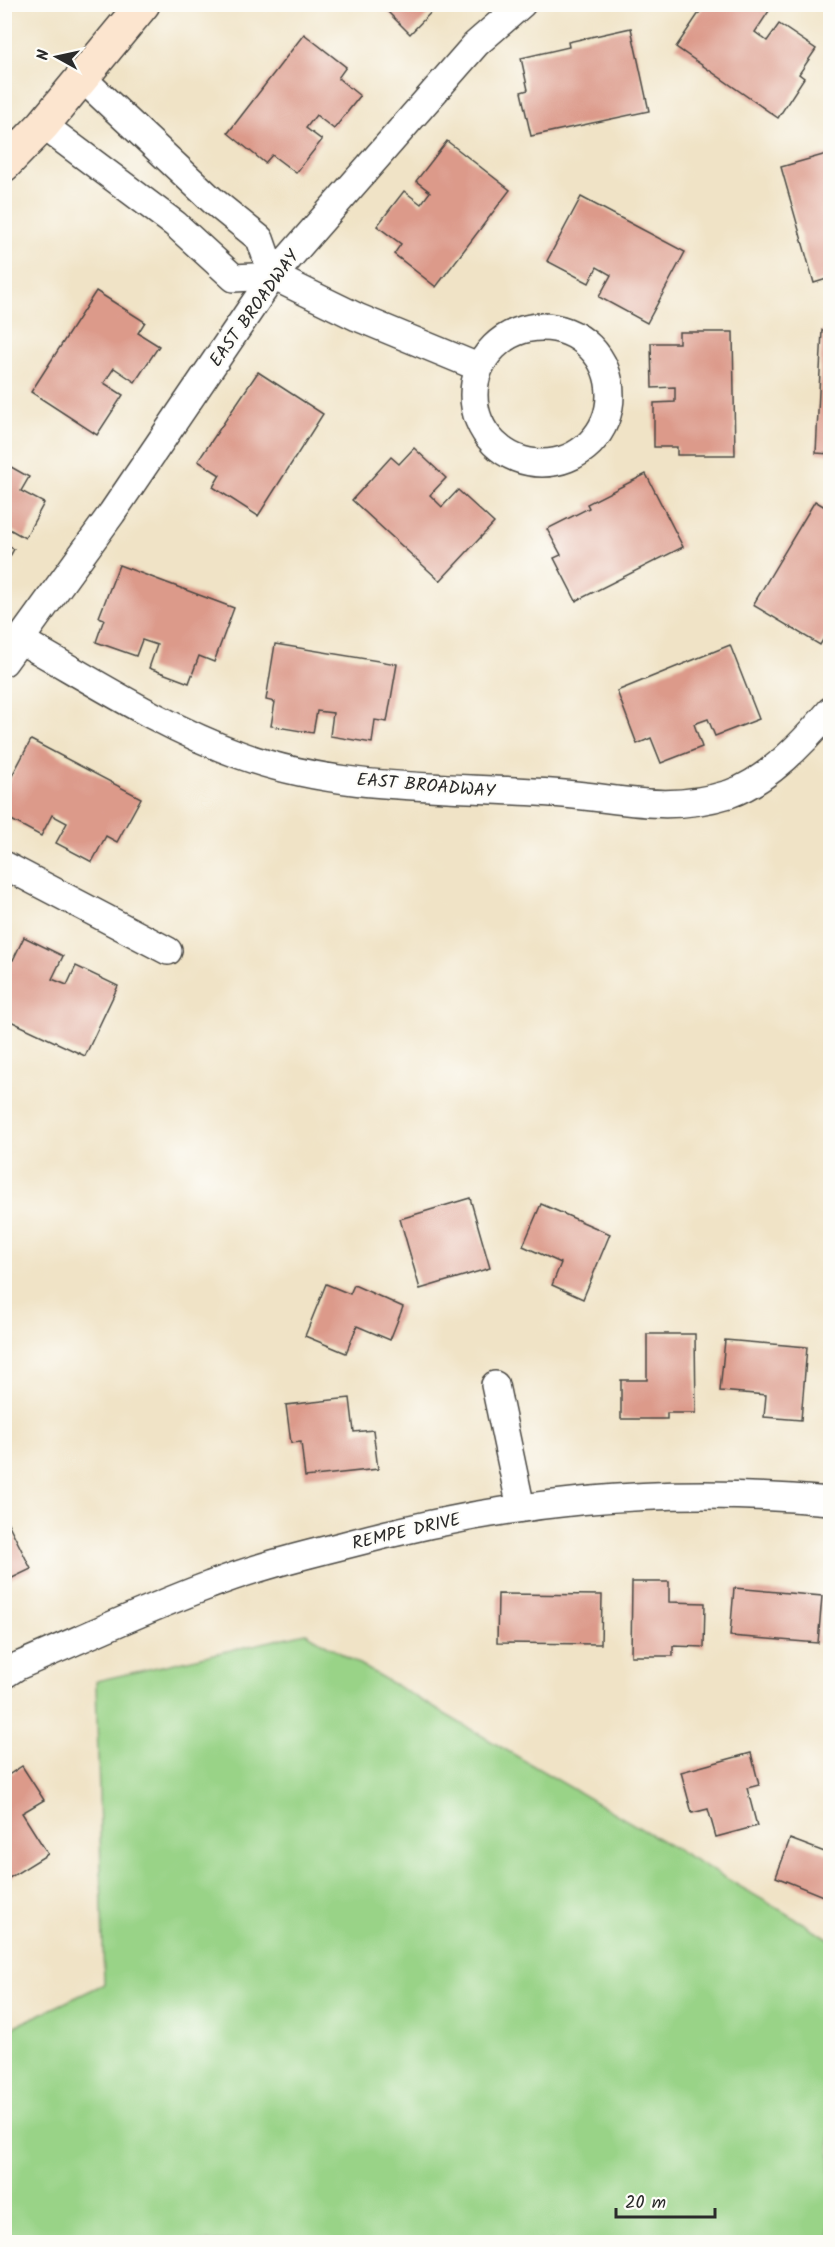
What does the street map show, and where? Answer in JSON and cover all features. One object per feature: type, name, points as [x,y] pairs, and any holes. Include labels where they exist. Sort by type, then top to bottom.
[{"type":"main road","points":[[4,165],[43,125],[143,4]]},
{"type":"street","name":"EAST BROADWAY","points":[[4,662],[112,513],[273,276],[476,44],[522,4]]},
{"type":"street","points":[[82,78],[212,200],[260,239],[273,276]]},
{"type":"street","points":[[43,125],[174,224],[234,278],[273,276],[357,317],[478,367]]},
{"type":"street","points":[[529,327],[557,327],[579,337],[594,350],[605,368],[610,389],[608,410],[603,425],[594,440],[568,458],[552,463],[532,463],[510,456],[487,437],[476,416],[474,386],[478,367],[491,348],[502,338],[529,327]]},
{"type":"street","name":"EAST BROADWAY","points":[[20,640],[161,719],[240,755],[298,772],[406,787],[563,794],[669,806],[698,802],[732,793],[749,784],[789,756],[831,711]]},
{"type":"street","points":[[4,865],[168,951]]},
{"type":"street","points":[[495,1385],[521,1508]]},
{"type":"street","name":"REMPE DRIVE","points":[[4,1676],[18,1666],[210,1585],[264,1566],[425,1523],[571,1500],[652,1494],[780,1496],[831,1501]]},
{"type":"green space","points":[[306,1633],[830,1939],[830,2242],[5,2242],[5,2031],[104,1984],[96,1681]]},
{"type":"building","points":[[380,4],[439,4],[410,34]]},
{"type":"building","points":[[705,4],[714,4],[719,8],[721,4],[760,4],[769,11],[755,32],[767,41],[779,24],[816,49],[799,74],[804,78],[778,118],[676,47]]},
{"type":"building","points":[[631,28],[649,111],[531,136],[521,92],[528,90],[521,58],[569,47],[568,42]]},
{"type":"building","points":[[304,34],[346,67],[338,78],[360,96],[334,129],[316,115],[306,128],[322,140],[296,173],[272,155],[265,163],[228,133]]},
{"type":"building","points":[[447,141],[510,190],[436,287],[394,254],[401,244],[377,226],[404,191],[421,204],[430,192],[416,181]]},
{"type":"building","points":[[830,153],[830,278],[814,283],[781,167]]},
{"type":"building","points":[[581,197],[685,252],[647,323],[599,297],[611,275],[597,267],[589,283],[547,261]]},
{"type":"building","points":[[96,291],[145,322],[138,333],[159,346],[135,382],[114,368],[104,383],[123,395],[97,435],[31,392]]},
{"type":"building","points":[[822,330],[830,331],[830,454],[816,453]]},
{"type":"building","points":[[679,332],[733,332],[735,455],[677,455],[677,447],[654,447],[654,403],[675,402],[675,387],[652,388],[651,343],[679,343]]},
{"type":"building","points":[[258,372],[323,414],[258,516],[213,487],[220,475],[198,461]]},
{"type":"building","points":[[414,448],[446,478],[430,495],[442,507],[458,490],[494,523],[440,581],[352,500],[391,457],[399,464]]},
{"type":"building","points":[[4,463],[29,477],[21,491],[44,503],[25,538],[4,526]]},
{"type":"building","points":[[646,474],[683,547],[576,601],[554,558],[561,555],[547,529],[589,508],[587,504]]},
{"type":"building","points":[[815,501],[830,510],[828,595],[830,628],[820,645],[753,605]]},
{"type":"building","points":[[4,544],[14,549],[4,567]]},
{"type":"building","points":[[119,565],[234,608],[214,662],[199,656],[189,683],[149,668],[157,645],[142,640],[136,656],[96,642],[104,619],[99,617]]},
{"type":"building","points":[[275,644],[397,664],[387,722],[375,720],[372,743],[330,736],[333,713],[317,711],[313,733],[271,726],[275,702],[266,700]]},
{"type":"building","points":[[730,645],[759,719],[715,736],[708,719],[694,724],[702,747],[661,763],[651,738],[637,744],[617,691]]},
{"type":"building","points":[[31,740],[141,798],[117,842],[106,836],[92,862],[56,843],[67,823],[52,815],[41,836],[4,816],[4,791]]},
{"type":"building","points":[[24,937],[63,956],[52,979],[67,985],[76,966],[118,986],[85,1056],[4,1018],[4,956],[13,960]]},
{"type":"building","points":[[470,1198],[490,1268],[420,1289],[400,1219]]},
{"type":"building","points":[[541,1204],[610,1234],[583,1299],[552,1285],[561,1263],[523,1246]]},
{"type":"building","points":[[326,1284],[350,1294],[354,1285],[403,1307],[390,1340],[357,1326],[346,1353],[305,1336]]},
{"type":"building","points":[[647,1334],[695,1334],[696,1413],[667,1413],[667,1419],[621,1419],[621,1380],[647,1380]]},
{"type":"building","points":[[725,1340],[807,1347],[801,1420],[764,1417],[766,1395],[720,1391]]},
{"type":"building","points":[[350,1398],[354,1432],[373,1430],[378,1469],[305,1477],[301,1442],[291,1443],[286,1405]]},
{"type":"building","points":[[7,1521],[31,1569],[4,1582],[4,1522]]},
{"type":"building","points":[[632,1582],[669,1582],[669,1602],[705,1603],[704,1647],[673,1646],[673,1656],[631,1656]]},
{"type":"building","points":[[734,1588],[822,1596],[818,1643],[730,1636]]},
{"type":"building","points":[[498,1594],[602,1595],[601,1644],[497,1643]]},
{"type":"building","points":[[751,1753],[759,1785],[747,1788],[757,1826],[716,1837],[708,1809],[692,1813],[681,1772]]},
{"type":"building","points":[[22,1766],[44,1800],[22,1813],[48,1854],[6,1880],[4,1778]]},
{"type":"building","points":[[790,1839],[830,1854],[830,1899],[776,1877]]}]
